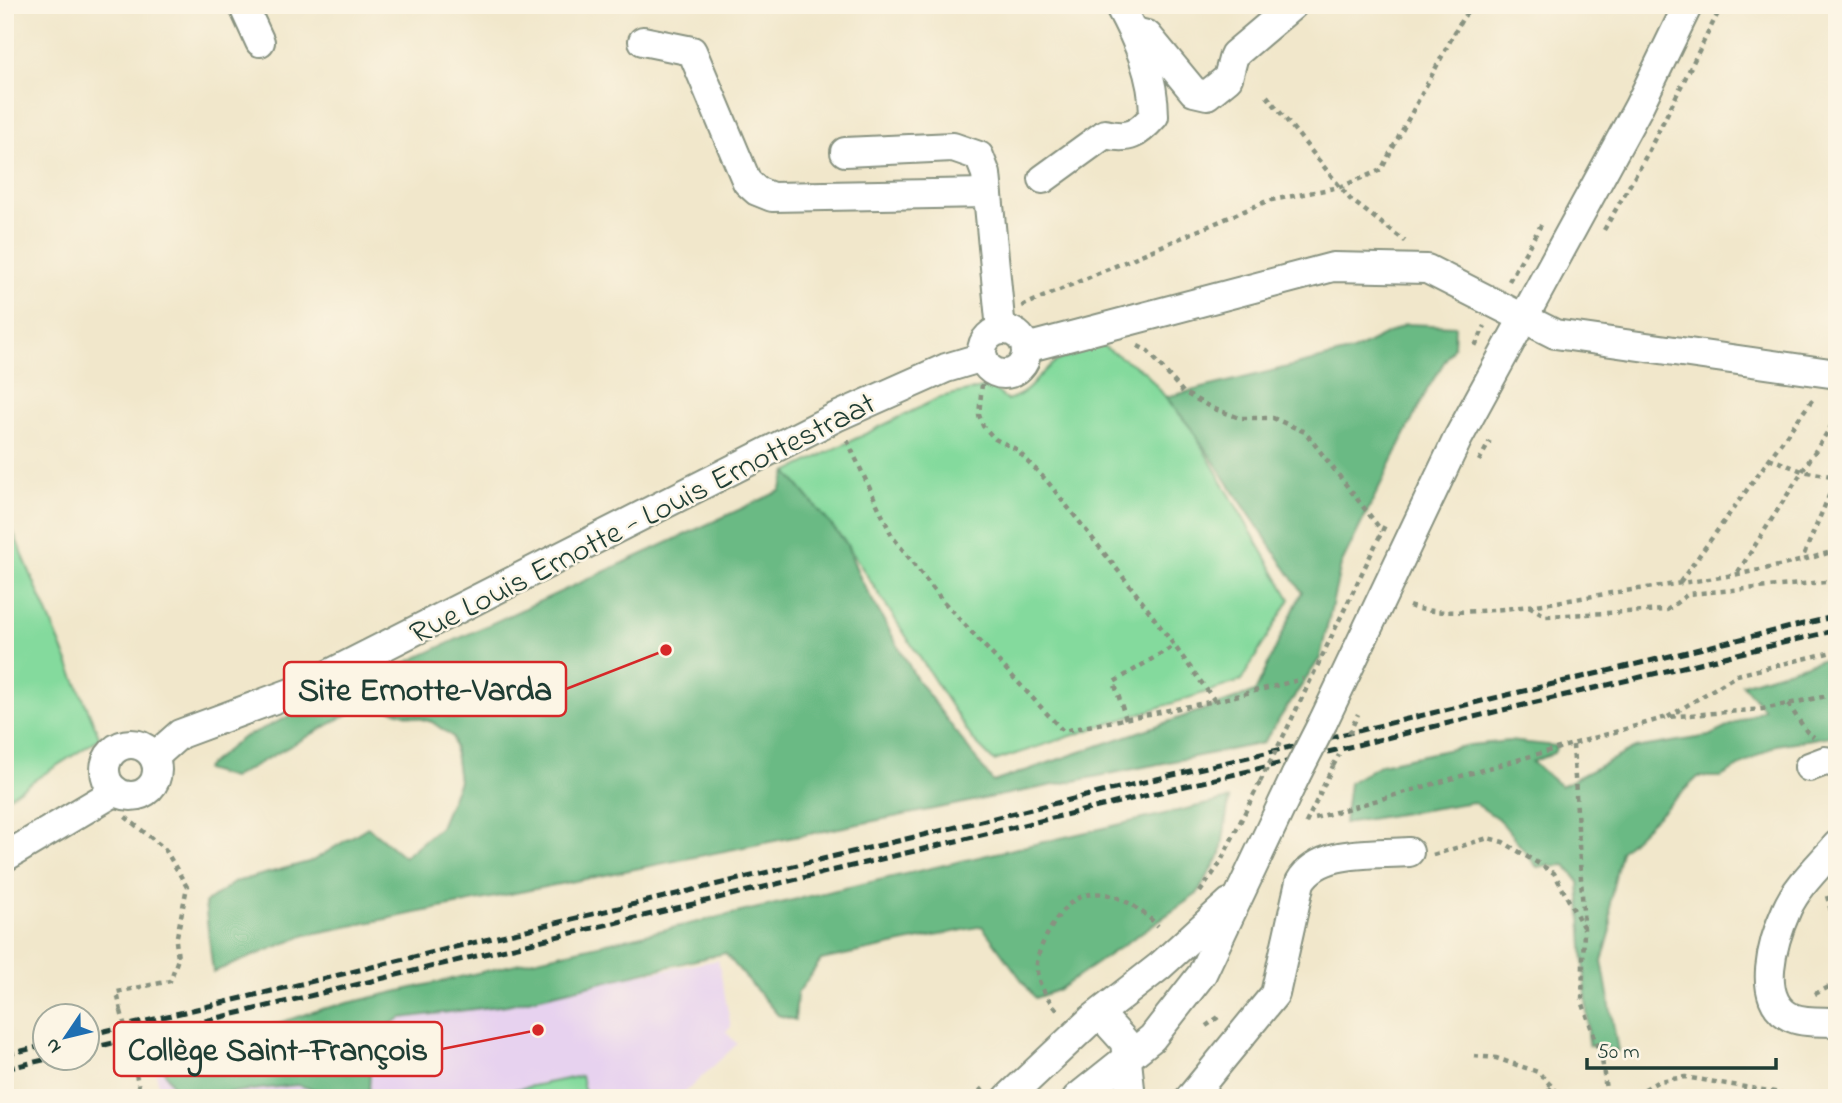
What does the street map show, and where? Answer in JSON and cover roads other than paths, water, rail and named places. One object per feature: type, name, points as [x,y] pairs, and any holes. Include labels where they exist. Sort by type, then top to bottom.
[{"type":"street","points":[[243,5],[260,42]]},
{"type":"street","points":[[1043,179],[1105,134],[1123,138],[1140,132],[1154,116],[1154,89],[1134,32],[1119,5]]},
{"type":"street","points":[[1134,32],[1147,35],[1194,92],[1207,95],[1228,78],[1234,55],[1293,5]]},
{"type":"street","points":[[1077,1098],[1152,1038],[1202,974],[1458,438],[1638,108],[1688,5]]},
{"type":"street","points":[[643,41],[692,51],[747,182],[757,191],[772,197],[987,193]]},
{"type":"street","points":[[845,152],[940,147],[965,150],[981,160],[987,193],[1000,330]]},
{"type":"street","points":[[1026,348],[1333,267],[1427,269],[1555,334],[1831,373]]},
{"type":"street","points":[[1000,330],[1017,334],[1026,348],[1022,365],[1008,374],[982,370],[986,339],[1000,330]]},
{"type":"street","name":"Rue Louis Ernotte - Louis Ernottestraat","points":[[154,757],[180,734],[296,691],[836,417],[946,368],[982,370]]},
{"type":"street","points":[[5,857],[110,796],[138,795],[149,789],[156,779],[157,768],[154,757],[147,748],[124,744],[114,750],[107,759],[105,771],[110,796]]},
{"type":"street","points":[[1809,767],[1825,761],[1837,763]]},
{"type":"street","points":[[1837,845],[1787,907],[1772,955],[1769,985],[1776,1004],[1793,1018],[1837,1023]]},
{"type":"street","points":[[1190,1098],[1275,994],[1300,882],[1306,872],[1326,859],[1409,852]]},
{"type":"street","points":[[1005,1093],[1091,1020],[1160,967],[1238,894]]},
{"type":"street","points":[[1160,967],[1174,961],[1182,963],[1192,980],[1189,991]]},
{"type":"street","points":[[1091,1020],[1106,1021],[1125,1042],[1131,1098]]},
{"type":"railway","points":[[102,1032],[1837,616]]},
{"type":"railway","points":[[102,1046],[1837,630]]},
{"type":"railway","points":[[5,1055],[32,1048]]},
{"type":"railway","points":[[5,1069],[32,1063]]},
{"type":"place","name":"Site Ernotte-Varda","points":[[666,650]]},
{"type":"place","name":"Collège Saint-François","points":[[538,1030]]}]
